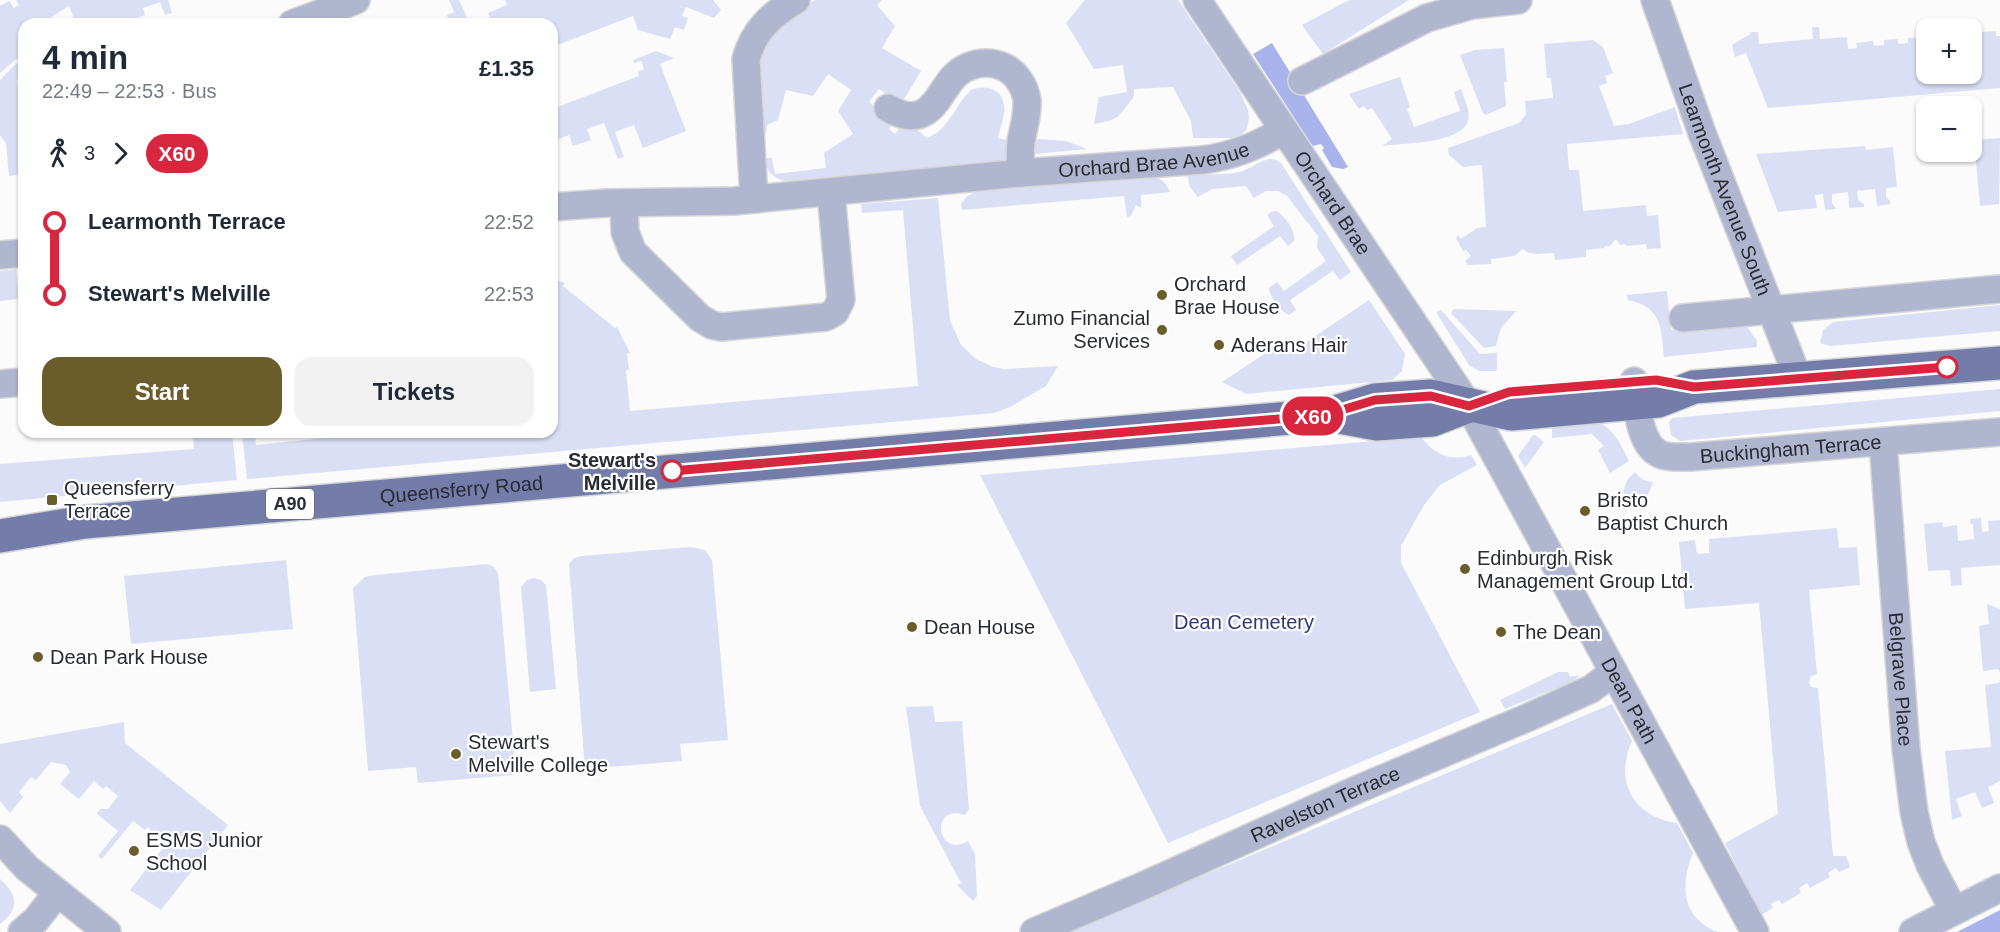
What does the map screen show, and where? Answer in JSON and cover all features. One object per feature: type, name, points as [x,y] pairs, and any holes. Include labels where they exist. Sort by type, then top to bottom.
[{"type":"main road","name":"Queensferry Road","points":[[0,524],[63,524],[1325,415],[1375,400],[1431,396],[1511,414],[1636,392],[1658,401],[1694,387],[2000,363]]},
{"type":"main road","name":"Queensferry Road","points":[[0,536],[63,524]]},
{"type":"street","points":[[754,199],[746,59],[751,44],[763,24],[780,9],[796,0]]},
{"type":"street","name":"Orchard Brae","points":[[1197,0],[1469,406]]},
{"type":"street","points":[[1302,81],[1427,18],[1472,5],[1518,0]]},
{"type":"street","name":"Learmonth Avenue South","points":[[1655,0],[1702,133],[1798,378]]},
{"type":"street","points":[[306,18],[347,1]]},
{"type":"street","points":[[888,108],[901,114],[923,113],[951,79],[964,69],[981,63],[1001,66],[1018,78],[1026,95],[1028,111],[1021,142],[1021,173]]},
{"type":"street","name":"Orchard Brae Avenue","points":[[558,207],[754,199],[1021,173],[1217,158],[1248,150],[1284,130]]},
{"type":"street","points":[[624,203],[627,239],[637,257],[700,318],[712,325],[722,327],[826,317],[836,312],[841,300],[831,193]]},
{"type":"street","points":[[0,255],[18,254]]},
{"type":"street","points":[[1683,318],[2000,289]]},
{"type":"street","points":[[0,384],[18,382]]},
{"type":"street","name":"Buckingham Terrace","points":[[1636,392],[1642,430],[1648,443],[1659,454],[1670,457],[2000,432]]},
{"type":"street","name":"Dean Path","points":[[1469,406],[1755,932]]},
{"type":"street","name":"Belgrave Place","points":[[1883,442],[1906,749],[1912,798],[1917,827],[1926,854],[1954,910]]},
{"type":"street","name":"Ravelston Terrace","points":[[1034,932],[1356,790],[1529,717],[1591,689],[1614,672]]},
{"type":"street","points":[[0,839],[27,868],[107,932]]},
{"type":"street","points":[[1913,932],[2000,888]]},
{"type":"street","points":[[22,932],[36,920],[57,893]]},
{"type":"green space","points":[[16,0],[168,0],[172,13],[165,15],[160,2],[143,8],[145,15],[137,18],[74,18],[69,6],[50,18],[18,18],[18,59],[0,73],[0,6],[9,1],[14,8],[19,5]]},
{"type":"green space","points":[[449,0],[459,0],[467,18],[448,18],[447,15],[454,12]]},
{"type":"green space","points":[[505,0],[713,0],[721,10],[714,18],[686,7],[682,16],[688,18],[684,30],[675,27],[670,39],[638,30],[633,16],[558,45],[558,18],[490,18],[488,13],[507,5]]},
{"type":"green space","points":[[815,0],[882,0],[877,5],[895,26],[882,48],[921,71],[903,101],[896,101],[879,89],[869,102],[892,120],[889,129],[895,134],[900,127],[909,123],[927,138],[941,129],[971,90],[982,87],[992,89],[1003,99],[1004,117],[998,138],[1008,140],[1005,160],[997,163],[785,181],[773,176],[768,170],[765,158],[772,158],[775,174],[826,168],[824,153],[853,134],[838,111],[851,90],[828,74],[813,96],[786,90],[778,120],[767,125],[766,134],[763,136],[756,63],[764,45],[786,19]]},
{"type":"green space","points":[[1085,0],[1178,0],[1240,92],[1248,110],[1247,129],[1234,138],[1193,138],[1191,121],[1173,87],[1134,89],[1133,98],[1118,116],[1112,120],[1094,124],[1099,97],[1127,92],[1123,65],[1094,69],[1066,23]]},
{"type":"green space","points":[[1349,0],[1409,0],[1323,54],[1302,25]]},
{"type":"green space","points":[[1812,27],[1819,27],[1820,39],[1847,37],[1848,49],[1857,48],[1856,43],[1873,41],[1874,46],[1884,45],[1884,40],[1898,39],[1898,44],[1908,43],[1908,38],[1916,37],[1916,84],[1982,84],[1982,32],[1996,31],[1996,36],[2000,36],[2000,88],[1768,108],[1746,53],[1735,57],[1732,45],[1751,32],[1758,32],[1759,44],[1813,39]]},
{"type":"green space","points":[[1593,40],[1603,47],[1613,73],[1605,76],[1607,83],[1599,86],[1614,126],[1629,124],[1675,107],[1683,134],[1567,144],[1569,170],[1579,170],[1583,211],[1646,205],[1647,216],[1658,215],[1661,248],[1647,249],[1646,244],[1620,245],[1615,240],[1610,246],[1586,250],[1586,257],[1555,260],[1554,253],[1536,254],[1523,249],[1514,256],[1491,259],[1491,264],[1468,265],[1465,261],[1471,256],[1466,250],[1463,251],[1456,238],[1458,235],[1461,239],[1477,228],[1486,227],[1482,165],[1463,167],[1449,155],[1448,148],[1519,123],[1526,114],[1525,101],[1553,98],[1551,78],[1547,78],[1544,44]]},
{"type":"green space","points":[[1504,48],[1507,82],[1504,82],[1506,106],[1486,115],[1483,113],[1460,55],[1475,50]]},
{"type":"green space","points":[[656,51],[674,58],[660,64],[686,131],[643,148],[634,125],[615,132],[624,157],[618,159],[604,123],[587,129],[591,140],[573,146],[569,135],[558,140],[558,107],[639,76],[638,72],[644,69],[641,61],[634,63],[633,60]]},
{"type":"green space","points":[[18,63],[18,175],[9,176],[6,143],[0,135],[0,80]]},
{"type":"green space","points":[[1400,77],[1410,107],[1407,109],[1414,127],[1460,111],[1454,92],[1461,89],[1469,113],[1468,121],[1463,129],[1430,141],[1382,146],[1392,139],[1372,108],[1367,110],[1364,106],[1359,109],[1349,94]]},
{"type":"green space","points":[[2000,138],[1999,204],[1980,206],[1976,162],[1982,162],[1982,139]]},
{"type":"green space","points":[[1039,139],[1066,141],[1087,149],[1030,153],[1033,141]]},
{"type":"green space","points":[[1865,146],[1866,150],[1893,147],[1897,187],[1886,188],[1886,197],[1891,204],[1877,206],[1875,189],[1857,191],[1858,200],[1864,204],[1864,207],[1849,208],[1848,192],[1832,194],[1832,203],[1836,209],[1825,210],[1823,194],[1815,195],[1817,208],[1778,212],[1756,154]]},
{"type":"green space","points":[[1274,159],[1281,163],[1351,272],[1340,280],[1333,271],[1290,300],[1296,310],[1289,315],[1276,304],[1269,288],[1277,282],[1284,291],[1326,261],[1317,248],[1318,236],[1287,196],[1278,191],[1266,191],[1254,198],[1246,186],[1212,189],[1198,197],[1190,187],[1187,175],[1244,171],[1265,160]]},
{"type":"green space","points":[[1149,176],[1162,181],[1170,192],[1141,195],[1141,208],[1136,205],[1131,216],[1127,217],[1124,196],[962,210],[961,204],[966,197],[975,192]]},
{"type":"green space","points":[[938,198],[950,320],[961,345],[976,359],[993,367],[1004,369],[1058,366],[1046,386],[1010,407],[994,413],[247,479],[243,438],[255,438],[256,445],[324,438],[558,438],[558,281],[565,283],[563,286],[615,328],[617,327],[630,353],[627,354],[629,370],[626,370],[630,411],[918,386],[903,210],[862,213],[861,204]]},
{"type":"green space","points":[[1276,211],[1289,224],[1294,241],[1288,246],[1280,236],[1237,265],[1231,256],[1274,226],[1267,215]]},
{"type":"green space","points":[[16,269],[18,299],[0,301],[0,271]]},
{"type":"green space","points":[[1667,291],[1671,330],[1746,325],[1757,341],[1757,347],[1664,357],[1662,336],[1654,313],[1639,303],[1628,300],[1627,295]]},
{"type":"green space","points":[[1369,300],[1405,354],[1402,371],[1392,380],[1246,394],[1222,382],[1288,338],[1296,349]]},
{"type":"green space","points":[[2000,305],[2000,331],[1830,346],[1820,343],[1823,330],[1833,322]]},
{"type":"green space","points":[[1454,309],[1516,311],[1501,328],[1496,346],[1484,348],[1451,313]]},
{"type":"green space","points":[[1441,310],[1480,354],[1497,353],[1496,371],[1479,371],[1469,365],[1436,312]]},
{"type":"green space","points":[[2000,389],[2000,411],[1680,441],[1671,435],[1669,422],[1672,418]]},
{"type":"green space","points":[[1596,421],[1608,428],[1620,443],[1629,461],[1610,473],[1598,450],[1604,446],[1592,434],[1552,438],[1552,425]]},
{"type":"green space","points":[[1535,435],[1544,442],[1525,468],[1518,456]]},
{"type":"green space","name":"Dean Cemetery","points":[[1421,437],[1431,448],[1443,455],[1456,458],[1471,455],[1477,465],[1440,485],[1424,505],[1401,546],[1401,563],[1480,712],[1168,843],[980,475]]},
{"type":"green space","points":[[193,438],[233,438],[237,480],[0,502],[0,464],[194,449]]},
{"type":"green space","points":[[1635,472],[1643,479],[1653,482],[1645,498],[1633,502],[1623,493],[1627,480]]},
{"type":"green space","points":[[1981,518],[1982,532],[1989,531],[1988,521],[2000,520],[2000,565],[1961,568],[1962,585],[1951,586],[1950,570],[1928,571],[1924,524],[1942,522],[1943,527],[1957,525],[1958,541],[1974,539],[1973,524],[1970,519]]},
{"type":"green space","points":[[1837,528],[1839,548],[1857,547],[1860,585],[1809,590],[1817,674],[1811,676],[1809,683],[1811,687],[1818,688],[1833,856],[1846,856],[1850,867],[1839,872],[1836,868],[1828,873],[1830,877],[1810,888],[1807,883],[1799,888],[1801,893],[1782,904],[1779,900],[1771,904],[1773,908],[1761,915],[1725,843],[1778,814],[1759,603],[1685,609],[1679,542],[1695,540],[1697,554],[1709,553],[1709,539]]},
{"type":"green space","points":[[690,547],[705,550],[712,560],[728,740],[680,744],[682,761],[585,769],[569,564],[574,558],[581,556]]},
{"type":"green space","points":[[286,560],[293,629],[131,644],[124,576]]},
{"type":"green space","points":[[487,564],[494,567],[498,573],[515,764],[513,764],[514,775],[418,783],[416,767],[368,771],[353,588],[365,577],[375,575]]},
{"type":"green space","points":[[534,578],[546,585],[556,689],[530,692],[521,587],[527,580]]},
{"type":"green space","points":[[1987,604],[2000,609],[2000,673],[1998,669],[1983,671],[1979,626],[1989,624]]},
{"type":"green space","points":[[1558,672],[1568,672],[1570,677],[1580,675],[1572,682],[1505,709],[1500,700]]},
{"type":"green space","points":[[2000,680],[2000,781],[1988,787],[1994,803],[1982,808],[1975,792],[1956,799],[1962,816],[1952,820],[1945,751],[1991,747],[1985,685],[1999,683]]},
{"type":"green space","points":[[1612,704],[1632,741],[1625,769],[1626,783],[1631,794],[1638,805],[1648,813],[1677,823],[1693,853],[1685,888],[1690,909],[1706,926],[1718,932],[1068,932]]},
{"type":"green space","points":[[933,706],[935,722],[962,721],[969,809],[965,815],[953,813],[946,817],[941,831],[943,838],[949,843],[957,845],[968,841],[975,854],[977,896],[973,901],[957,885],[961,883],[920,806],[906,707]]},
{"type":"green space","points":[[124,722],[125,743],[228,825],[161,910],[130,890],[166,844],[164,838],[159,834],[155,835],[148,827],[145,830],[133,821],[102,859],[98,856],[118,831],[97,814],[100,809],[108,809],[118,796],[106,786],[103,789],[94,781],[79,799],[60,784],[70,772],[66,765],[51,762],[36,780],[31,777],[19,792],[23,797],[10,813],[0,801],[0,744]]},
{"type":"green space","points":[[0,879],[13,896],[14,907],[0,924]]},
{"type":"shaded area","points":[[1272,43],[1348,167],[1343,169],[1332,167],[1321,144],[1313,146],[1253,54]]},
{"type":"shaded area","points":[[2000,910],[2000,932],[1957,932]]},
{"type":"bus line","name":"X60","points":[[672,471],[1325,415],[1375,400],[1431,396],[1469,406],[1509,392],[1656,380],[1694,387],[1947,367]]},
{"type":"place","name":"Orchard Brae House","points":[[1162,295]]},
{"type":"place","name":"Zumo Financial Services","points":[[1162,330]]},
{"type":"place","name":"Aderans Hair","points":[[1219,345]]},
{"type":"place","name":"Stewart's Melville","points":[[672,471]]},
{"type":"place","name":"Queensferry Terrace","points":[[52,500]]},
{"type":"place","name":"Bristo Baptist Church","points":[[1585,511]]},
{"type":"place","name":"Edinburgh Risk Management Group Ltd.","points":[[1465,569]]},
{"type":"place","name":"Dean House","points":[[912,627]]},
{"type":"place","name":"The Dean","points":[[1501,632]]},
{"type":"place","name":"Dean Park House","points":[[38,657]]},
{"type":"place","name":"Stewart's Melville College","points":[[456,754]]},
{"type":"place","name":"ESMS Junior School","points":[[134,851]]}]
